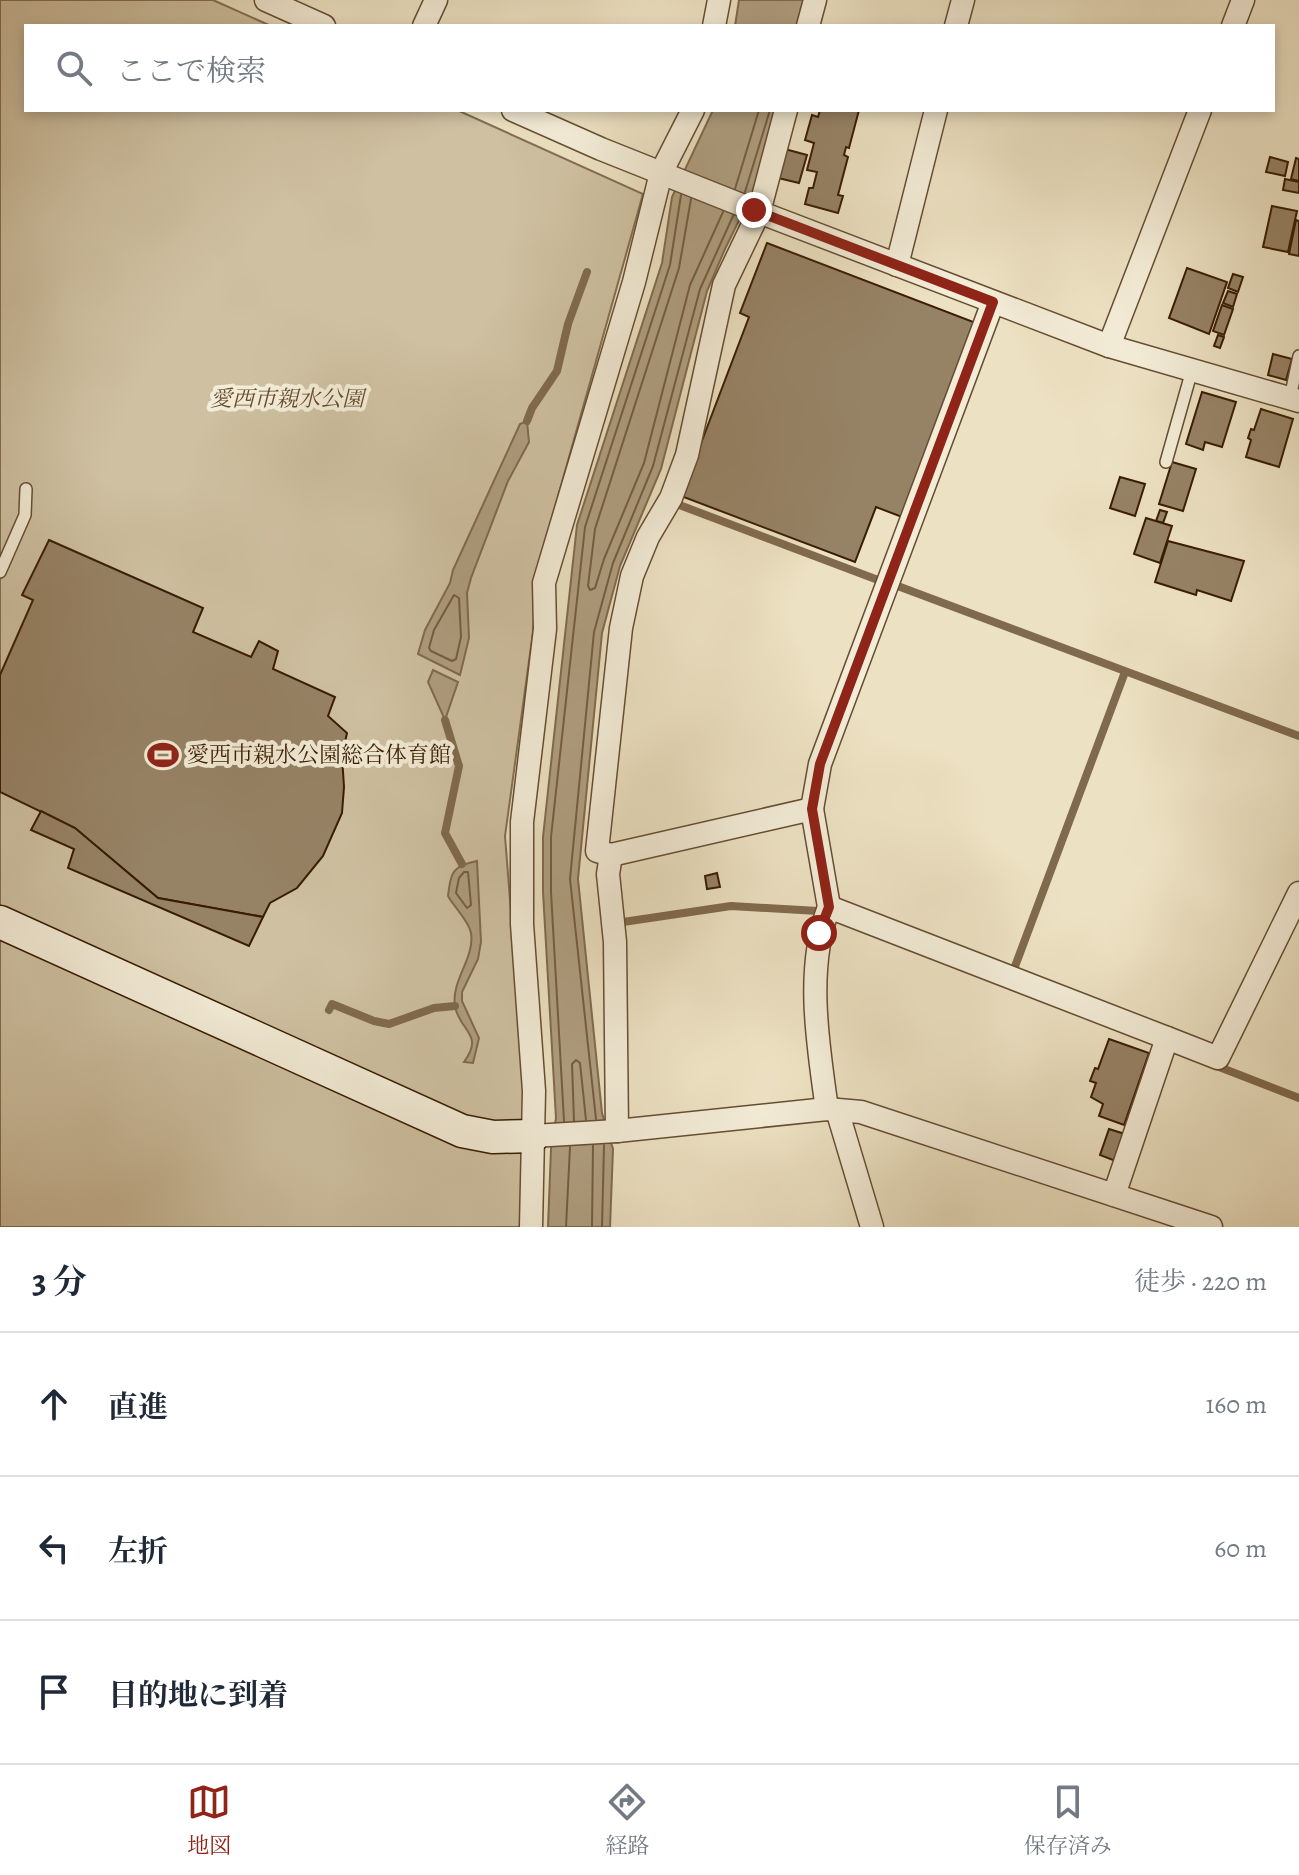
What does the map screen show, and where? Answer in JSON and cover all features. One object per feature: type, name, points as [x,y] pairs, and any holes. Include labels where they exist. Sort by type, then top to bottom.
[{"type":"street","points":[[266,0],[320,24]]},
{"type":"street","points":[[425,24],[436,0]]},
{"type":"street","points":[[714,24],[719,0]]},
{"type":"street","points":[[809,24],[815,0]]},
{"type":"street","points":[[957,24],[963,0]]},
{"type":"street","points":[[1234,24],[1243,0]]},
{"type":"street","points":[[518,112],[665,175],[1109,346],[1294,400]]},
{"type":"street","points":[[531,1227],[538,1136],[522,924],[522,822],[545,629],[544,583],[665,175],[692,112]]},
{"type":"street","points":[[785,112],[756,211],[724,285],[687,455],[671,498],[648,537],[632,576],[621,628],[597,851],[611,855],[713,829],[812,809]]},
{"type":"street","points":[[897,265],[935,112]]},
{"type":"street","points":[[1109,346],[1199,112]]},
{"type":"street","points":[[872,1227],[832,1109],[816,1029],[819,933],[829,907],[812,809],[820,764],[993,302]]},
{"type":"street","points":[[611,855],[608,874],[615,942],[615,1132]]},
{"type":"street","points":[[829,907],[1218,1058],[1299,893]]},
{"type":"street","points":[[0,922],[462,1131],[493,1137],[538,1136],[615,1132],[832,1109],[861,1112],[1211,1227]]},
{"type":"street","points":[[1114,1195],[1167,1038]]},
{"type":"lane","points":[[1294,400],[1299,356]]},
{"type":"lane","points":[[1166,462],[1192,370]]},
{"type":"lane","points":[[0,572],[25,515],[26,489]]},
{"type":"green space","name":"愛西市親水公園","points":[[0,0],[213,0],[267,24],[24,24],[24,112],[461,112],[643,194],[537,571],[533,632],[505,836],[525,1090],[523,1227],[0,1227]]},
{"type":"water","points":[[739,0],[808,0],[802,24],[735,24]]},
{"type":"water","points":[[712,112],[777,112],[755,188],[707,291],[661,469],[620,566],[602,633],[578,879],[602,1113],[613,1149],[610,1227],[548,1227],[551,1149],[556,1118],[543,892],[543,837],[577,525],[662,263],[672,197]]},
{"type":"water","points":[[527,421],[529,442],[508,481],[467,593],[469,638],[460,675],[418,654],[425,630],[450,583],[453,570],[520,424]]},
{"type":"water","points":[[433,670],[458,682],[445,720],[428,682]]},
{"type":"water","points":[[477,861],[481,942],[478,959],[462,992],[462,1001],[479,1038],[473,1063],[464,1062],[472,1045],[455,1006],[456,987],[470,951],[471,933],[448,896],[454,871]]},
{"type":"building","points":[[819,112],[858,112],[849,148],[846,147],[844,155],[848,157],[838,195],[843,196],[838,213],[805,204],[817,172],[807,170],[814,143],[805,140],[812,115],[818,117]]},
{"type":"building","points":[[781,148],[807,155],[799,183],[774,177]]},
{"type":"building","points":[[1270,157],[1288,162],[1285,176],[1266,172]]},
{"type":"building","points":[[1296,158],[1299,159],[1299,181],[1291,179]]},
{"type":"building","points":[[1285,179],[1299,182],[1299,193],[1283,190]]},
{"type":"building","points":[[1272,206],[1297,211],[1288,252],[1263,247]]},
{"type":"building","points":[[1296,220],[1299,221],[1299,256],[1289,254]]},
{"type":"building","points":[[767,243],[976,323],[902,517],[876,507],[855,562],[681,496],[749,317],[740,313]]},
{"type":"building","points":[[1187,268],[1227,282],[1209,334],[1169,318]]},
{"type":"building","points":[[1233,274],[1243,277],[1238,292],[1228,288]]},
{"type":"building","points":[[1228,291],[1237,294],[1233,307],[1223,303]]},
{"type":"building","points":[[1222,305],[1233,309],[1224,335],[1213,331]]},
{"type":"building","points":[[1218,335],[1224,337],[1220,348],[1214,346]]},
{"type":"building","points":[[1273,354],[1292,359],[1286,380],[1268,375]]},
{"type":"building","points":[[1202,392],[1236,402],[1222,447],[1205,442],[1203,450],[1186,444]]},
{"type":"building","points":[[1261,409],[1293,419],[1279,467],[1246,457],[1251,440],[1248,438]]},
{"type":"building","points":[[1172,462],[1196,469],[1183,511],[1159,504]]},
{"type":"building","points":[[1120,477],[1145,484],[1135,516],[1110,508]]},
{"type":"building","points":[[1160,510],[1167,512],[1163,523],[1156,521]]},
{"type":"building","points":[[1146,518],[1172,526],[1160,563],[1134,554]]},
{"type":"building","points":[[49,540],[203,608],[193,632],[251,657],[259,641],[278,651],[273,669],[335,697],[328,716],[347,733],[342,756],[342,813],[323,856],[297,888],[270,903],[263,917],[158,898],[75,828],[0,792],[0,675],[33,600],[22,595]]},
{"type":"building","points":[[1168,541],[1244,561],[1231,601],[1197,590],[1196,595],[1155,582]]},
{"type":"building","points":[[41,811],[75,828],[158,898],[263,917],[249,946],[68,868],[74,849],[31,830]]},
{"type":"building","points":[[717,873],[720,887],[707,889],[705,876]]},
{"type":"building","points":[[1109,1039],[1149,1053],[1124,1125],[1099,1116],[1103,1104],[1091,1097],[1096,1083],[1090,1081]]},
{"type":"building","points":[[1109,1129],[1128,1135],[1118,1162],[1100,1155]]},
{"type":"waterway","points":[[527,421],[532,408],[557,371],[568,324],[587,272]]},
{"type":"waterway","points":[[682,506],[878,580]]},
{"type":"waterway","points":[[895,585],[1299,736]]},
{"type":"waterway","points":[[1014,969],[1125,672]]},
{"type":"waterway","points":[[445,720],[459,766],[445,833],[462,864]]},
{"type":"waterway","points":[[623,922],[731,906],[818,911]]},
{"type":"waterway","points":[[329,1010],[332,1004],[389,1024],[434,1008],[455,1006]]},
{"type":"waterway","points":[[1214,1065],[1299,1098]]},
{"type":"place","name":"愛西市親水公園総合体育館","points":[[163,755]]},
{"type":"route","points":[[754,210],[993,302],[820,764],[812,809],[829,907],[819,933]]}]
